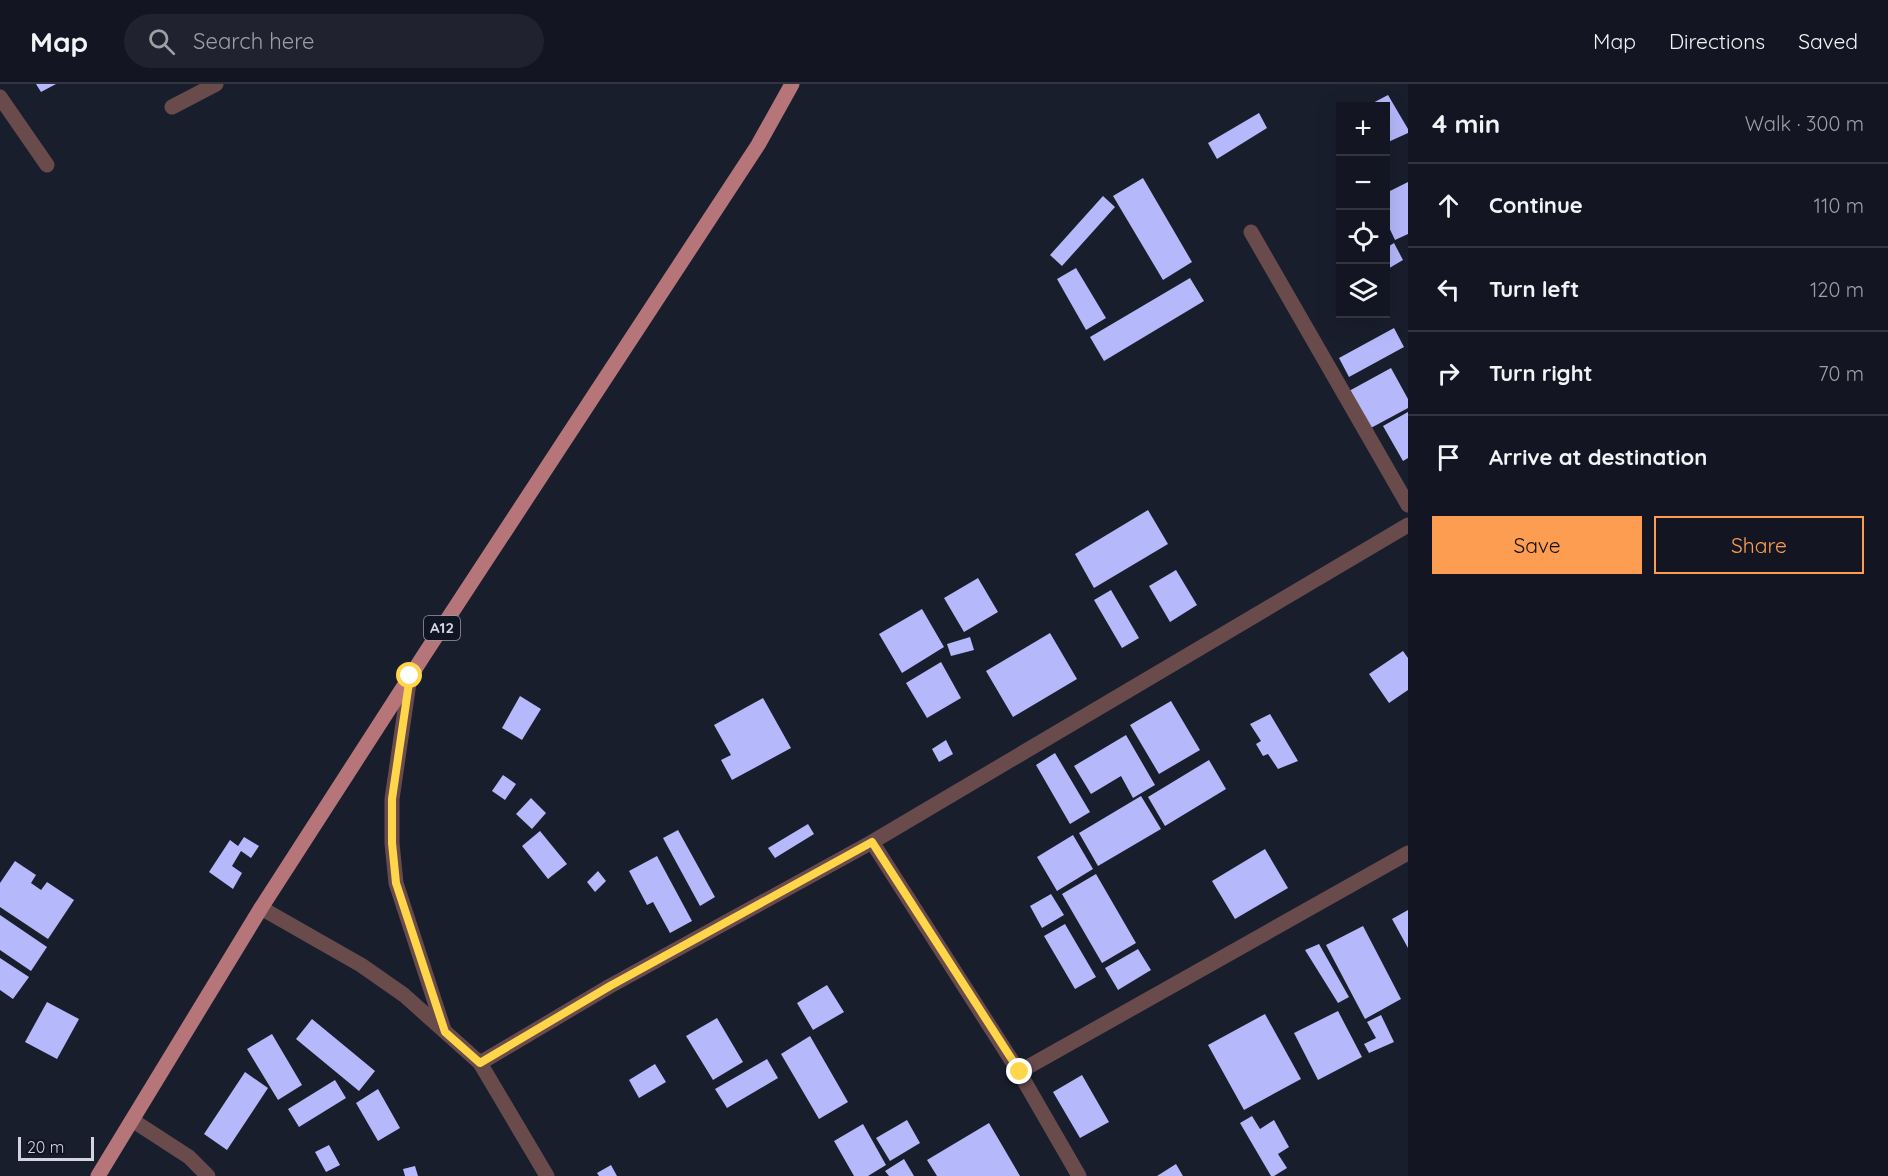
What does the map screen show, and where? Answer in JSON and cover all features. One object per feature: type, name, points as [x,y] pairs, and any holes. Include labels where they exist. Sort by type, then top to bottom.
[{"type":"main road","name":"A12","points":[[98,1176],[261,908],[758,145],[792,84]]},
{"type":"street","points":[[172,107],[216,84]]},
{"type":"street","points":[[0,97],[47,165]]},
{"type":"street","points":[[1251,232],[1408,505]]},
{"type":"street","points":[[480,1063],[610,986],[872,842],[1408,525]]},
{"type":"street","points":[[410,676],[392,799],[392,843],[396,883],[445,1032]]},
{"type":"street","points":[[872,842],[1020,1072],[1080,1176]]},
{"type":"street","points":[[1020,1072],[1408,853]]},
{"type":"street","points":[[261,908],[362,965],[404,995],[480,1063],[547,1176]]},
{"type":"street","points":[[132,1120],[189,1157],[208,1176]]},
{"type":"building","points":[[36,84],[56,84],[41,92]]},
{"type":"building","points":[[1388,95],[1408,129],[1408,133],[1390,141],[1390,102],[1375,102]]},
{"type":"building","points":[[1259,113],[1267,128],[1217,159],[1208,143]]},
{"type":"building","points":[[1143,178],[1192,262],[1163,280],[1113,196]]},
{"type":"building","points":[[1408,182],[1408,234],[1395,240],[1390,229],[1390,191]]},
{"type":"building","points":[[1103,196],[1115,207],[1062,266],[1050,255]]},
{"type":"building","points":[[1394,243],[1403,260],[1390,268],[1390,264],[1390,246]]},
{"type":"building","points":[[1076,268],[1106,318],[1086,330],[1057,279]]},
{"type":"building","points":[[1190,278],[1204,301],[1104,361],[1090,337]]},
{"type":"building","points":[[1394,328],[1404,347],[1349,377],[1339,358]]},
{"type":"building","points":[[1391,368],[1408,399],[1408,408],[1369,429],[1349,391]]},
{"type":"building","points":[[1408,412],[1408,458],[1403,461],[1383,426]]},
{"type":"building","points":[[1148,510],[1168,544],[1094,588],[1075,554]]},
{"type":"building","points":[[1176,570],[1197,605],[1170,622],[1149,586]]},
{"type":"building","points":[[978,578],[998,612],[964,632],[944,598]]},
{"type":"building","points":[[1111,590],[1139,638],[1122,648],[1094,600]]},
{"type":"building","points":[[922,609],[944,647],[902,673],[879,634]]},
{"type":"building","points":[[1050,633],[1077,679],[1013,717],[986,671]]},
{"type":"building","points":[[970,637],[974,650],[951,656],[947,644]]},
{"type":"building","points":[[1403,651],[1408,658],[1408,690],[1389,703],[1369,674]]},
{"type":"building","points":[[941,662],[961,698],[927,718],[906,683]]},
{"type":"building","points":[[520,696],[541,709],[522,740],[502,728]]},
{"type":"building","points":[[763,698],[791,748],[732,780],[721,760],[731,755],[714,725]]},
{"type":"building","points":[[1171,701],[1200,750],[1159,774],[1130,725]]},
{"type":"building","points":[[1270,714],[1298,761],[1278,769],[1268,754],[1263,756],[1256,744],[1261,741],[1250,724]]},
{"type":"building","points":[[1126,735],[1155,785],[1133,798],[1121,776],[1091,794],[1074,766]]},
{"type":"building","points":[[946,740],[953,754],[939,762],[932,749]]},
{"type":"building","points":[[1055,753],[1090,812],[1070,824],[1036,765]]},
{"type":"building","points":[[1209,760],[1226,789],[1165,826],[1148,797]]},
{"type":"building","points":[[503,775],[516,784],[505,800],[492,791]]},
{"type":"building","points":[[1141,796],[1161,829],[1098,866],[1079,833]]},
{"type":"building","points":[[531,798],[546,813],[532,829],[516,814]]},
{"type":"building","points":[[808,824],[814,834],[775,858],[768,848]]},
{"type":"building","points":[[678,830],[715,897],[700,906],[663,838]]},
{"type":"building","points":[[540,831],[567,864],[548,879],[522,846]]},
{"type":"building","points":[[1073,835],[1093,869],[1057,891],[1037,857]]},
{"type":"building","points":[[244,837],[259,846],[251,858],[241,851],[232,866],[242,873],[233,889],[209,872],[230,840],[238,846]]},
{"type":"building","points":[[1265,849],[1288,888],[1235,919],[1212,881]]},
{"type":"building","points":[[657,856],[692,921],[670,933],[653,902],[647,905],[629,871]]},
{"type":"building","points":[[15,861],[36,875],[31,883],[41,890],[47,882],[74,900],[48,939],[0,907],[0,883]]},
{"type":"building","points":[[598,871],[606,881],[595,892],[587,882]]},
{"type":"building","points":[[1096,874],[1136,943],[1102,963],[1062,894]]},
{"type":"building","points":[[1051,894],[1064,915],[1042,928],[1030,906]]},
{"type":"building","points":[[1408,910],[1408,948],[1392,919]]},
{"type":"building","points":[[0,915],[47,947],[31,971],[0,950]]},
{"type":"building","points":[[1065,924],[1096,977],[1075,989],[1044,936]]},
{"type":"building","points":[[1363,926],[1401,999],[1365,1019],[1326,945]]},
{"type":"building","points":[[1319,944],[1349,997],[1338,1003],[1305,950]]},
{"type":"building","points":[[1138,949],[1151,970],[1118,990],[1105,968]]},
{"type":"building","points":[[0,958],[29,977],[13,999],[0,990]]},
{"type":"building","points":[[827,985],[844,1012],[813,1030],[797,1003]]},
{"type":"building","points":[[47,1002],[79,1019],[57,1059],[25,1042]]},
{"type":"building","points":[[1338,1011],[1362,1057],[1318,1080],[1294,1033]]},
{"type":"building","points":[[1265,1014],[1301,1079],[1244,1110],[1208,1045]]},
{"type":"building","points":[[1381,1015],[1394,1042],[1369,1053],[1364,1044],[1376,1038],[1367,1022]]},
{"type":"building","points":[[717,1018],[743,1062],[713,1080],[686,1036]]},
{"type":"building","points":[[312,1019],[375,1071],[359,1091],[296,1039]]},
{"type":"building","points":[[272,1034],[302,1085],[278,1100],[247,1049]]},
{"type":"building","points":[[810,1036],[848,1102],[819,1119],[781,1054]]},
{"type":"building","points":[[767,1059],[778,1078],[727,1108],[715,1089]]},
{"type":"building","points":[[655,1064],[666,1082],[639,1098],[629,1080]]},
{"type":"building","points":[[245,1072],[268,1088],[227,1150],[204,1134]]},
{"type":"building","points":[[1082,1075],[1109,1122],[1080,1138],[1053,1092]]},
{"type":"building","points":[[335,1080],[346,1098],[299,1127],[288,1109]]},
{"type":"building","points":[[378,1089],[400,1128],[378,1141],[356,1103]]},
{"type":"building","points":[[1252,1116],[1260,1129],[1274,1120],[1289,1147],[1278,1154],[1287,1168],[1274,1176],[1271,1176],[1240,1123]]},
{"type":"building","points":[[907,1120],[920,1143],[890,1161],[876,1138]]},
{"type":"building","points":[[989,1123],[1020,1176],[937,1176],[927,1160]]},
{"type":"building","points":[[863,1124],[886,1165],[868,1176],[854,1176],[834,1141]]},
{"type":"building","points":[[329,1145],[340,1165],[326,1172],[315,1152]]},
{"type":"building","points":[[904,1159],[914,1176],[889,1176],[885,1171]]},
{"type":"building","points":[[1176,1164],[1183,1176],[1157,1176]]},
{"type":"building","points":[[611,1165],[617,1176],[599,1176],[597,1173]]},
{"type":"building","points":[[415,1166],[418,1176],[405,1176],[403,1169]]},
{"type":"route","points":[[410,676],[392,799],[392,843],[396,883],[445,1032],[480,1063],[610,986],[872,842],[1020,1072]]}]
